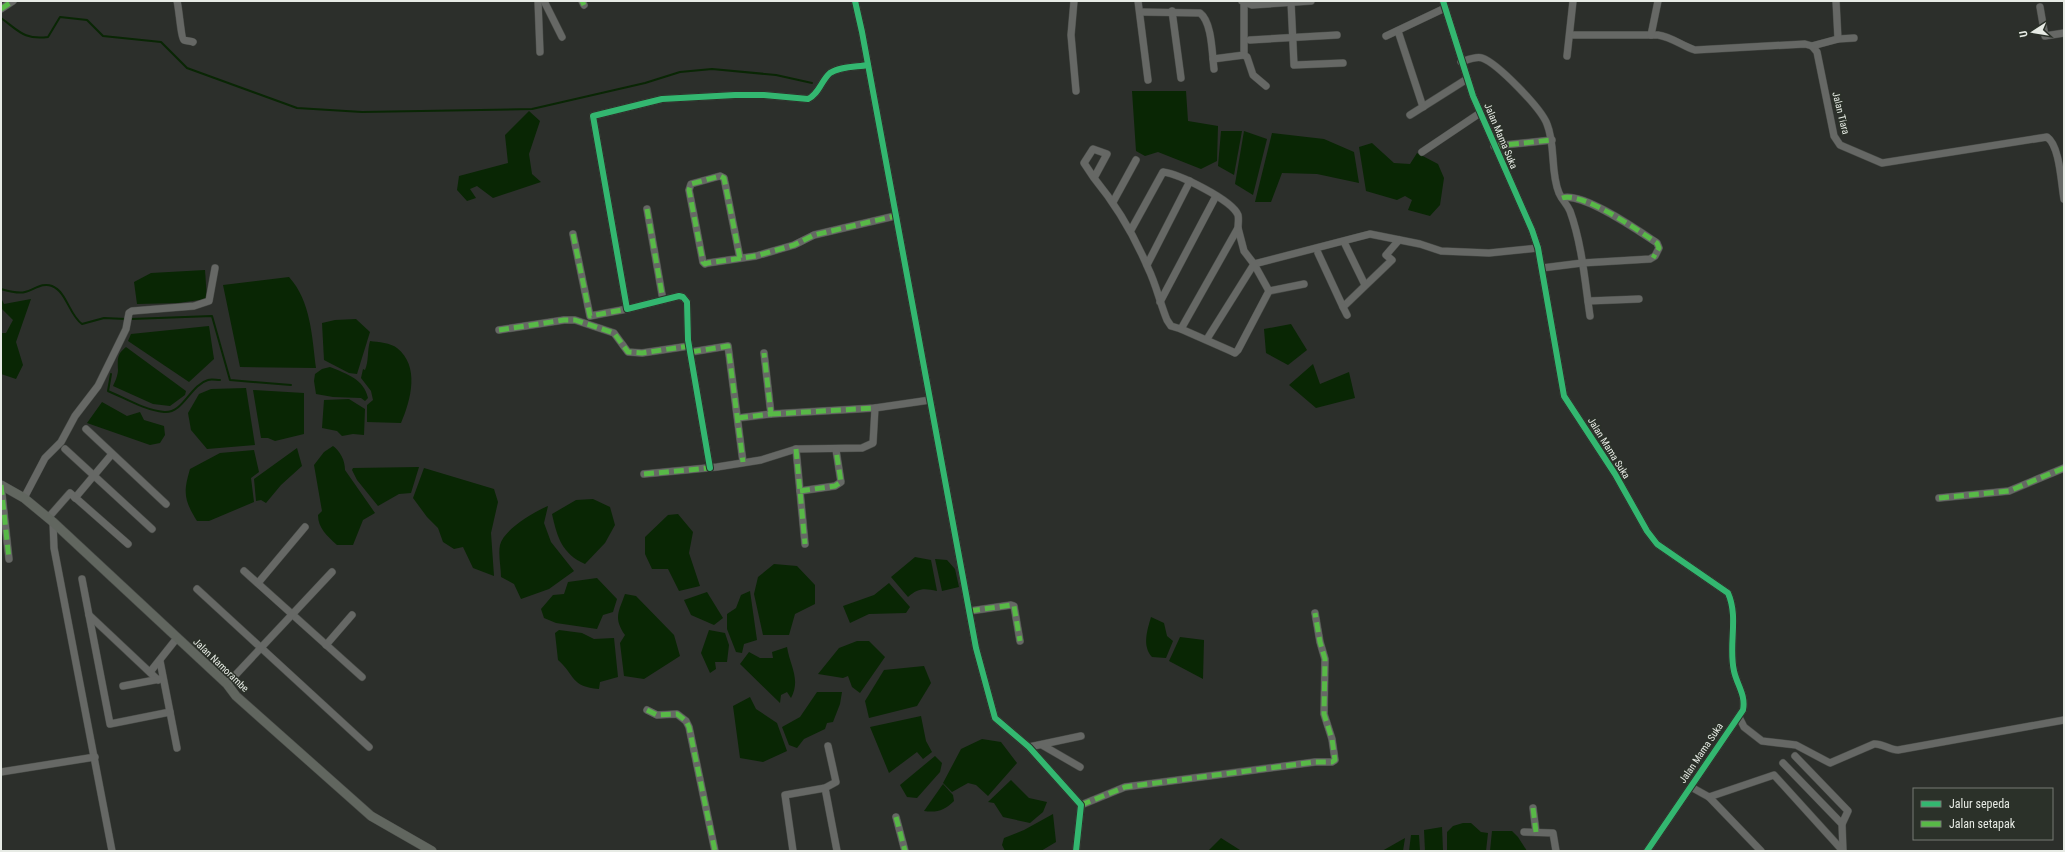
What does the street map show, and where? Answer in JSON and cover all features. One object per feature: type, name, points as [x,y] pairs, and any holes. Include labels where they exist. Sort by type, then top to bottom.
[{"type":"main road","name":"Jalan Namorambe","points":[[1,485],[24,498],[50,520],[227,684],[236,696],[371,816],[432,851]]},
{"type":"street","points":[[1,9],[13,1]]},
{"type":"street","points":[[177,1],[180,12],[181,37],[184,40],[193,42]]},
{"type":"street","points":[[538,1],[540,52]]},
{"type":"street","points":[[544,1],[562,37]]},
{"type":"street","points":[[855,1],[976,648],[992,712],[1000,724],[1029,747],[1081,805],[1076,851]]},
{"type":"street","points":[[1074,1],[1071,35],[1076,91]]},
{"type":"street","points":[[1138,1],[1148,80]]},
{"type":"street","points":[[1266,86],[1253,75],[1247,57],[1244,55],[1243,2],[1252,5],[1311,1]]},
{"type":"street","points":[[1567,56],[1573,1]]},
{"type":"street","points":[[1651,35],[1658,1]]},
{"type":"street","points":[[1836,1],[1838,39]]},
{"type":"street","points":[[1291,2],[1294,65],[1343,63]]},
{"type":"street","points":[[1386,36],[1398,31],[1444,5]]},
{"type":"street","name":"Jalan Mama Suka","points":[[1444,5],[1461,62],[1480,113],[1532,230],[1538,248],[1564,396],[1615,474],[1646,530],[1657,544],[1728,593],[1733,604],[1734,670],[1745,701],[1743,710],[1647,851]]},
{"type":"street","points":[[2040,7],[2045,36],[2064,33]]},
{"type":"street","points":[[1140,12],[1172,11],[1200,13],[1203,15],[1208,22],[1214,68]]},
{"type":"street","points":[[1172,11],[1181,78]]},
{"type":"street","points":[[1398,31],[1423,107]]},
{"type":"street","points":[[1250,40],[1337,35]]},
{"type":"street","points":[[1570,35],[1667,36],[1686,47],[1695,50],[1805,44],[1812,46],[1838,39],[1854,38]]},
{"type":"street","name":"Jalan Tiara","points":[[1812,46],[1817,52],[1834,136],[1840,145],[1882,163],[2047,137],[2053,143],[2056,152],[2064,199]]},
{"type":"street","points":[[1213,59],[1244,55]]},
{"type":"street","points":[[1461,62],[1481,58],[1527,94],[1540,110],[1547,124],[1552,140],[1557,184],[1562,198],[1570,212],[1582,263],[1590,316]]},
{"type":"street","points":[[627,309],[594,116],[662,99],[764,95],[808,99],[816,93],[827,77],[836,70],[868,65]]},
{"type":"street","points":[[1410,115],[1467,79]]},
{"type":"street","points":[[1422,152],[1480,113]]},
{"type":"street","points":[[1494,146],[1552,140]]},
{"type":"street","points":[[1113,202],[1136,160]]},
{"type":"street","points":[[1131,230],[1161,174],[1166,173],[1190,182],[1216,196],[1238,214],[1238,228],[1244,251],[1254,264],[1269,291]]},
{"type":"street","points":[[740,258],[724,178],[720,176],[691,184],[689,190],[704,263],[756,256],[794,245],[814,235],[896,216]]},
{"type":"street","points":[[1094,178],[1113,202],[1131,230],[1147,265],[1160,302],[1171,326],[1207,339],[1235,352],[1238,350],[1269,291]]},
{"type":"street","points":[[1147,265],[1190,182]]},
{"type":"street","points":[[1160,302],[1216,196]]},
{"type":"street","points":[[1542,268],[1582,263],[1650,259],[1655,256],[1659,245],[1606,211],[1573,196],[1562,198]]},
{"type":"street","points":[[647,209],[663,300]]},
{"type":"street","points":[[1181,329],[1238,228]]},
{"type":"street","points":[[573,234],[590,316],[627,309],[679,296],[686,299],[690,349],[710,468]]},
{"type":"street","points":[[1207,339],[1254,264],[1362,235],[1374,234],[1441,251],[1489,253],[1538,248]]},
{"type":"street","points":[[1343,307],[1392,260],[1386,255],[1399,240]]},
{"type":"street","points":[[1345,244],[1365,286]]},
{"type":"street","points":[[1318,253],[1347,315]]},
{"type":"street","points":[[24,498],[45,458],[62,442],[75,416],[98,386],[126,329],[129,313],[132,311],[194,306],[209,301],[215,268]]},
{"type":"street","points":[[1269,291],[1304,284]]},
{"type":"street","points":[[1588,301],[1639,299]]},
{"type":"street","points":[[499,330],[564,320],[575,320],[614,333],[628,352],[642,353],[728,346],[743,462]]},
{"type":"street","points":[[764,353],[770,414]]},
{"type":"street","points":[[738,418],[770,414],[875,408],[930,400]]},
{"type":"street","points":[[644,474],[710,468],[761,460],[796,449],[836,450],[862,448],[873,443],[875,408]]},
{"type":"street","points":[[86,429],[166,504]]},
{"type":"street","points":[[796,449],[806,544]]},
{"type":"street","points":[[65,450],[152,529]]},
{"type":"street","points":[[800,491],[835,486],[841,482],[836,450]]},
{"type":"street","points":[[75,498],[112,454]]},
{"type":"street","points":[[1939,498],[2009,491],[2064,468]]},
{"type":"street","points":[[1,485],[9,559]]},
{"type":"street","points":[[112,851],[54,548],[50,520],[70,493],[128,544]]},
{"type":"street","points":[[258,583],[305,527]]},
{"type":"street","points":[[244,571],[362,677]]},
{"type":"street","points":[[227,684],[332,572]]},
{"type":"street","points":[[82,579],[110,724],[170,712]]},
{"type":"street","points":[[197,589],[370,747]]},
{"type":"street","points":[[970,611],[1013,606],[1020,641]]},
{"type":"street","points":[[1081,805],[1125,787],[1315,762],[1332,762],[1335,760],[1332,739],[1324,714],[1326,659],[1320,642],[1315,612]]},
{"type":"street","points":[[89,615],[150,672],[160,679]]},
{"type":"street","points":[[326,645],[352,615]]},
{"type":"street","points":[[150,672],[177,638]]},
{"type":"street","points":[[160,661],[160,679],[170,712],[176,748]]},
{"type":"street","points":[[123,686],[160,679]]},
{"type":"street","points":[[648,710],[657,715],[677,714],[686,721],[689,726],[715,851]]},
{"type":"street","points":[[1738,716],[1744,727],[1762,741],[1796,745],[1830,763],[1874,744],[1879,744],[1892,750],[1898,750],[2064,720]]},
{"type":"street","points":[[1029,747],[1081,736]]},
{"type":"street","points":[[1042,744],[1080,767]]},
{"type":"street","points":[[793,851],[785,795],[825,788],[836,782],[828,746]]},
{"type":"street","points":[[1795,756],[1848,811],[1842,824],[1843,851]]},
{"type":"street","points":[[1,772],[95,757]]},
{"type":"street","points":[[1783,763],[1842,824]]},
{"type":"street","points":[[1709,797],[1774,775],[1843,851]]},
{"type":"street","points":[[1691,787],[1709,797],[1761,851]]},
{"type":"street","points":[[825,788],[837,851]]},
{"type":"street","points":[[1533,808],[1536,832]]},
{"type":"street","points":[[896,818],[905,851]]},
{"type":"street","points":[[1524,832],[1553,833],[1556,851]]},
{"type":"shaded area","points":[[1132,91],[1186,91],[1188,121],[1218,126],[1217,161],[1201,169],[1158,152],[1145,156],[1136,151]]},
{"type":"shaded area","points":[[529,111],[540,121],[529,154],[532,174],[541,182],[493,198],[477,186],[470,189],[476,198],[467,201],[457,190],[459,176],[508,163],[505,135]]},
{"type":"shaded area","points":[[1221,131],[1242,131],[1234,175],[1218,166]]},
{"type":"shaded area","points":[[1244,131],[1267,139],[1253,195],[1235,184]]},
{"type":"shaded area","points":[[1272,133],[1324,139],[1354,152],[1359,183],[1317,174],[1282,173],[1271,202],[1255,202]]},
{"type":"shaded area","points":[[1372,143],[1394,163],[1410,164],[1417,153],[1438,164],[1444,178],[1440,205],[1430,216],[1408,210],[1412,200],[1405,196],[1397,200],[1366,191],[1359,147]]},
{"type":"shaded area","points":[[205,270],[207,299],[178,303],[137,304],[134,282],[151,273]]},
{"type":"shaded area","points":[[289,277],[302,297],[306,308],[312,332],[316,368],[240,367],[223,285]]},
{"type":"shaded area","points":[[1,298],[4,304],[31,299],[16,342],[23,365],[16,379],[1,374],[1,333],[6,333],[13,320],[1,308]]},
{"type":"shaded area","points":[[356,319],[370,332],[357,374],[349,373],[324,360],[322,323],[335,320]]},
{"type":"shaded area","points":[[1291,324],[1307,350],[1288,365],[1266,353],[1264,329]]},
{"type":"shaded area","points":[[209,326],[214,359],[189,382],[128,341],[131,334]]},
{"type":"shaded area","points":[[370,341],[394,346],[404,355],[409,364],[411,374],[410,394],[401,423],[367,422],[367,405],[373,400],[371,391],[361,378],[363,369],[365,370],[368,360]]},
{"type":"shaded area","points":[[126,347],[186,391],[185,395],[170,406],[153,404],[113,386],[118,374],[119,355]]},
{"type":"shaded area","points":[[1313,364],[1320,384],[1349,372],[1355,398],[1316,408],[1289,385]]},
{"type":"shaded area","points":[[330,367],[354,378],[359,382],[363,386],[368,398],[365,401],[361,398],[333,397],[316,394],[314,381],[315,374],[322,369]]},
{"type":"shaded area","points":[[246,388],[255,445],[207,449],[191,430],[188,413],[199,394],[211,389]]},
{"type":"shaded area","points":[[253,390],[304,393],[304,434],[275,441],[268,438],[261,438]]},
{"type":"shaded area","points":[[349,399],[365,409],[364,435],[353,434],[342,436],[337,431],[322,428],[324,400]]},
{"type":"shaded area","points":[[102,402],[127,416],[140,412],[144,420],[164,426],[165,435],[160,443],[150,445],[87,423]]},
{"type":"shaded area","points":[[333,446],[342,456],[345,470],[375,513],[363,520],[353,545],[337,545],[324,532],[318,520],[318,515],[322,511],[314,465],[324,452]]},
{"type":"shaded area","points":[[297,448],[302,466],[281,485],[266,503],[261,500],[256,501],[254,479]]},
{"type":"shaded area","points":[[254,450],[259,472],[251,478],[254,502],[209,521],[197,521],[189,507],[186,496],[186,484],[190,469],[220,453]]},
{"type":"shaded area","points":[[419,467],[411,493],[399,494],[378,506],[357,480],[352,470],[353,468]]},
{"type":"shaded area","points":[[424,468],[494,489],[498,502],[491,533],[494,576],[473,568],[463,547],[454,549],[443,542],[438,528],[427,517],[413,498]]},
{"type":"shaded area","points":[[593,499],[610,507],[615,525],[605,543],[585,564],[571,555],[562,544],[556,530],[552,514],[576,500]]},
{"type":"shaded area","points":[[548,506],[544,523],[551,542],[574,571],[549,589],[521,599],[514,584],[501,577],[499,556],[500,545],[507,533],[513,527],[535,512]]},
{"type":"shaded area","points":[[678,514],[693,532],[689,553],[700,586],[679,591],[668,569],[652,569],[645,554],[645,537],[668,515]]},
{"type":"shaded area","points":[[915,557],[931,560],[937,591],[928,589],[921,590],[908,597],[891,577]]},
{"type":"shaded area","points":[[935,559],[947,560],[955,569],[959,587],[942,591]]},
{"type":"shaded area","points":[[774,564],[797,566],[815,585],[815,604],[795,614],[789,635],[763,635],[754,594],[758,577]]},
{"type":"shaded area","points":[[597,578],[617,599],[613,612],[603,615],[597,629],[556,623],[544,618],[541,609],[553,595],[564,594],[568,582]]},
{"type":"shaded area","points":[[889,583],[910,607],[906,613],[869,614],[850,623],[843,606],[874,595]]},
{"type":"shaded area","points":[[750,591],[757,640],[744,644],[742,653],[736,652],[727,629],[727,614],[736,608],[741,595]]},
{"type":"shaded area","points":[[707,592],[723,618],[714,625],[691,615],[684,600]]},
{"type":"shaded area","points":[[625,594],[636,596],[674,635],[680,656],[644,679],[624,676],[620,643],[625,635],[619,624],[618,614]]},
{"type":"shaded area","points":[[1151,617],[1164,623],[1167,636],[1173,641],[1166,658],[1152,657],[1147,648],[1146,638]]},
{"type":"shaded area","points":[[559,630],[582,633],[594,639],[614,638],[618,677],[600,682],[599,689],[583,686],[578,683],[558,660],[555,633]]},
{"type":"shaded area","points":[[709,630],[725,633],[729,645],[727,662],[715,662],[716,669],[710,673],[701,653]]},
{"type":"shaded area","points":[[1180,637],[1204,640],[1203,679],[1169,661]]},
{"type":"shaded area","points":[[857,641],[869,641],[885,657],[860,693],[852,687],[848,676],[843,678],[818,674],[839,648]]},
{"type":"shaded area","points":[[787,647],[794,672],[795,685],[791,698],[787,692],[781,695],[780,703],[740,664],[749,652],[760,658],[773,658],[772,652]]},
{"type":"shaded area","points":[[924,666],[931,683],[917,706],[869,718],[865,701],[884,670]]},
{"type":"shaded area","points":[[817,692],[842,692],[840,704],[833,722],[827,723],[825,729],[804,739],[797,748],[789,745],[782,727],[800,717]]},
{"type":"shaded area","points":[[750,697],[756,709],[777,723],[787,751],[763,762],[740,758],[733,706]]},
{"type":"shaded area","points":[[921,716],[926,741],[932,752],[923,759],[917,752],[889,773],[870,727]]},
{"type":"shaded area","points":[[982,739],[1001,742],[1017,763],[988,796],[976,785],[968,783],[952,792],[943,783],[961,749]]},
{"type":"shaded area","points":[[935,756],[942,763],[940,772],[917,798],[907,797],[900,785]]},
{"type":"shaded area","points":[[1011,780],[1029,798],[1047,802],[1043,812],[1030,823],[1003,817],[994,803],[988,802]]},
{"type":"shaded area","points":[[943,784],[953,795],[954,801],[947,807],[940,810],[933,812],[924,811]]},
{"type":"shaded area","points":[[1053,814],[1056,842],[1041,851],[1005,851],[1002,845],[1004,838],[1024,830]]},
{"type":"shaded area","points":[[1463,823],[1471,823],[1481,832],[1488,833],[1486,851],[1447,851],[1447,832],[1453,826]]},
{"type":"shaded area","points":[[1442,827],[1443,851],[1425,851],[1424,830]]},
{"type":"shaded area","points":[[1492,831],[1512,831],[1527,851],[1490,851]]},
{"type":"shaded area","points":[[1411,835],[1419,835],[1420,851],[1409,851]]},
{"type":"shaded area","points":[[1221,838],[1240,850],[1208,851]]},
{"type":"shaded area","points":[[1405,838],[1403,851],[1382,851]]},
{"type":"waterway","points":[[1,18],[22,34],[33,37],[48,37],[60,17],[87,20],[103,36],[161,42],[187,68],[297,108],[362,112],[532,109],[645,83],[680,72],[712,69],[776,75],[812,83]]},
{"type":"waterway","points":[[1,289],[22,293],[45,285],[52,286],[65,298],[74,315],[82,324],[104,318],[126,319]]},
{"type":"waterway","points":[[131,319],[212,316],[230,380],[291,385]]},
{"type":"waterway","points":[[111,374],[108,391],[142,406],[164,412],[176,409],[196,387],[202,383],[209,380],[220,380]]},
{"type":"marked path","points":[[1,9],[13,1]]},
{"type":"marked path","points":[[582,1],[584,5]]},
{"type":"marked path","points":[[1494,146],[1552,140]]},
{"type":"marked path","points":[[740,258],[724,178],[720,176],[691,184],[689,190],[703,262],[705,264],[756,256],[794,245],[814,235],[895,216]]},
{"type":"marked path","points":[[1562,198],[1571,197],[1583,200],[1596,206],[1610,213],[1657,243],[1659,248],[1653,258]]},
{"type":"marked path","points":[[647,209],[663,300]]},
{"type":"marked path","points":[[573,234],[590,316],[627,309]]},
{"type":"marked path","points":[[499,330],[564,320],[575,320],[614,333],[628,352],[642,353],[689,346],[690,348]]},
{"type":"marked path","points":[[691,352],[728,346],[743,462]]},
{"type":"marked path","points":[[738,418],[771,414],[764,353]]},
{"type":"marked path","points":[[771,414],[875,408]]},
{"type":"marked path","points":[[796,449],[805,544]]},
{"type":"marked path","points":[[800,491],[835,486],[841,482],[836,450]]},
{"type":"marked path","points":[[644,474],[710,468],[709,464]]},
{"type":"marked path","points":[[1939,498],[2009,491],[2064,468]]},
{"type":"marked path","points":[[1,485],[9,559]]},
{"type":"marked path","points":[[970,611],[1011,605],[1014,606],[1020,641]]},
{"type":"marked path","points":[[1081,805],[1125,787],[1315,762],[1332,762],[1335,760],[1332,739],[1324,714],[1325,659],[1320,642],[1315,613]]},
{"type":"marked path","points":[[647,710],[657,715],[677,714],[686,721],[689,727],[715,851]]},
{"type":"marked path","points":[[1533,808],[1536,832]]},
{"type":"marked path","points":[[896,817],[905,851]]},
{"type":"cycle path","points":[[855,1],[976,648],[995,718],[1029,747],[1081,805],[1076,851]]},
{"type":"cycle path","points":[[1443,1],[1473,96],[1532,230],[1538,248],[1564,396],[1615,474],[1647,531],[1657,544],[1728,593],[1731,602],[1733,612],[1732,661],[1735,676],[1742,695],[1744,705],[1743,710],[1647,851]]},
{"type":"cycle path","points":[[710,468],[688,340],[687,302],[683,297],[679,296],[627,309],[593,116],[662,99],[735,95],[764,95],[808,99],[815,94],[830,73],[844,68],[868,65]]}]
